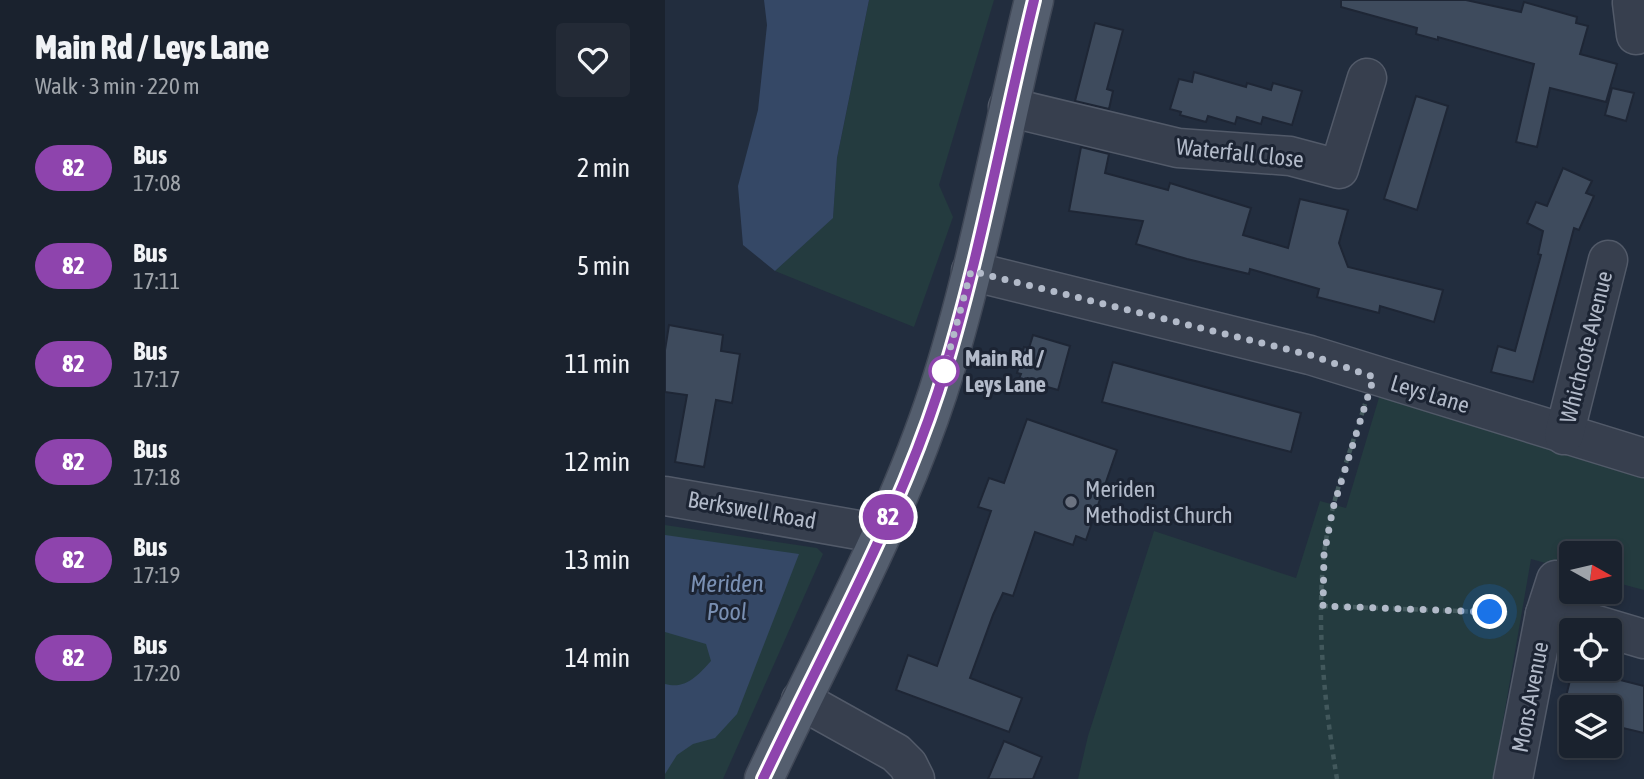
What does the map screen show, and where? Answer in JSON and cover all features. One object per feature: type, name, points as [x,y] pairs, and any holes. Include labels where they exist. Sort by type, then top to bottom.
[{"type":"main road","points":[[764,779],[881,534],[937,393],[971,271],[1034,0]]},
{"type":"street","name":"Waterfall Close","points":[[1008,107],[1178,148],[1204,152],[1290,156],[1339,169],[1367,78]]},
{"type":"street","name":"Whichcote Avenue","points":[[1564,435],[1608,260]]},
{"type":"street","name":"Leys Lane","points":[[971,271],[1310,355],[1374,377],[1644,458]]},
{"type":"street","name":"Berkswell Road","points":[[665,496],[881,534]]},
{"type":"street","name":"Mons Avenue","points":[[1513,779],[1551,597],[1583,621],[1644,639]]},
{"type":"street","points":[[801,700],[896,753],[908,765],[915,779]]},
{"type":"path","points":[[1336,779],[1324,701],[1324,555],[1333,508],[1374,377]]},
{"type":"path","points":[[1323,606],[1551,597]]},
{"type":"green space","points":[[869,0],[994,0],[939,185],[953,217],[914,327],[775,271],[833,217],[837,158]]},
{"type":"green space","points":[[1381,391],[1644,473],[1644,590],[1622,584],[1622,541],[1559,541],[1559,567],[1531,559],[1493,779],[1078,779],[1088,736],[1154,531],[1296,578],[1320,501],[1346,508]]},
{"type":"green space","name":"Meriden Pool","points":[[665,525],[817,548],[823,554],[723,779],[665,779]]},
{"type":"water","points":[[764,0],[869,0],[837,158],[833,218],[775,271],[743,245],[738,186],[758,110],[767,25]]},
{"type":"water","name":"Meriden Pool","points":[[665,535],[799,554],[737,714],[715,738],[693,744],[677,755],[665,774],[665,684],[685,683],[711,661],[706,644],[665,632]]},
{"type":"building","points":[[1341,0],[1466,0],[1521,12],[1524,2],[1577,17],[1576,23],[1588,26],[1580,54],[1617,64],[1606,102],[1550,88],[1537,147],[1516,142],[1534,64],[1438,37],[1438,40],[1416,34],[1417,28],[1341,7]]},
{"type":"building","points":[[1095,23],[1123,30],[1107,89],[1113,91],[1109,109],[1075,101]]},
{"type":"building","points":[[1194,72],[1246,87],[1247,83],[1271,90],[1273,83],[1302,91],[1292,125],[1263,117],[1261,124],[1237,117],[1235,124],[1208,116],[1206,122],[1180,115],[1181,112],[1170,109],[1179,79],[1192,82]]},
{"type":"building","points":[[1612,88],[1634,93],[1626,121],[1605,115]]},
{"type":"building","points":[[1416,96],[1448,106],[1417,210],[1384,199]]},
{"type":"building","points":[[1081,147],[1109,154],[1105,173],[1168,190],[1170,183],[1251,208],[1243,235],[1288,248],[1300,199],[1348,210],[1339,243],[1348,267],[1443,290],[1434,322],[1380,306],[1379,313],[1317,297],[1319,289],[1250,269],[1249,274],[1136,244],[1143,221],[1069,211]]},
{"type":"building","points":[[1563,168],[1592,181],[1586,193],[1594,196],[1579,230],[1574,228],[1533,382],[1491,372],[1498,346],[1515,351],[1541,255],[1538,254],[1543,231],[1527,223],[1536,202],[1547,206]]},
{"type":"building","points":[[669,325],[723,335],[721,351],[740,354],[732,403],[716,400],[704,467],[675,462],[687,395],[665,392],[665,350]]},
{"type":"building","points":[[1033,335],[1070,346],[1058,390],[1019,379],[1021,374],[1017,373],[1024,347],[1029,348]]},
{"type":"building","points":[[1113,362],[1301,413],[1291,452],[1102,402]]},
{"type":"building","points":[[1027,419],[1117,450],[1086,540],[1076,536],[1073,545],[1035,532],[1013,596],[1003,593],[993,615],[970,678],[1022,698],[1009,732],[896,690],[908,655],[937,666],[991,511],[978,507],[989,478],[1004,483]]},
{"type":"building","points":[[1622,680],[1644,686],[1644,733],[1622,728],[1622,695],[1566,695],[1570,681]]},
{"type":"building","points":[[1004,741],[1042,757],[1033,779],[988,779]]},
{"type":"bus line","name":"82","points":[[763,779],[881,534],[937,393],[971,271],[1034,0]]},
{"type":"place","name":"Main Rd / Leys Lane","points":[[944,371]]},
{"type":"place","name":"Meriden Methodist Church","points":[[1071,502]]},
{"type":"route","points":[[944,371],[971,271],[1310,355],[1374,377],[1333,508],[1324,555],[1323,606],[1490,612]]}]
